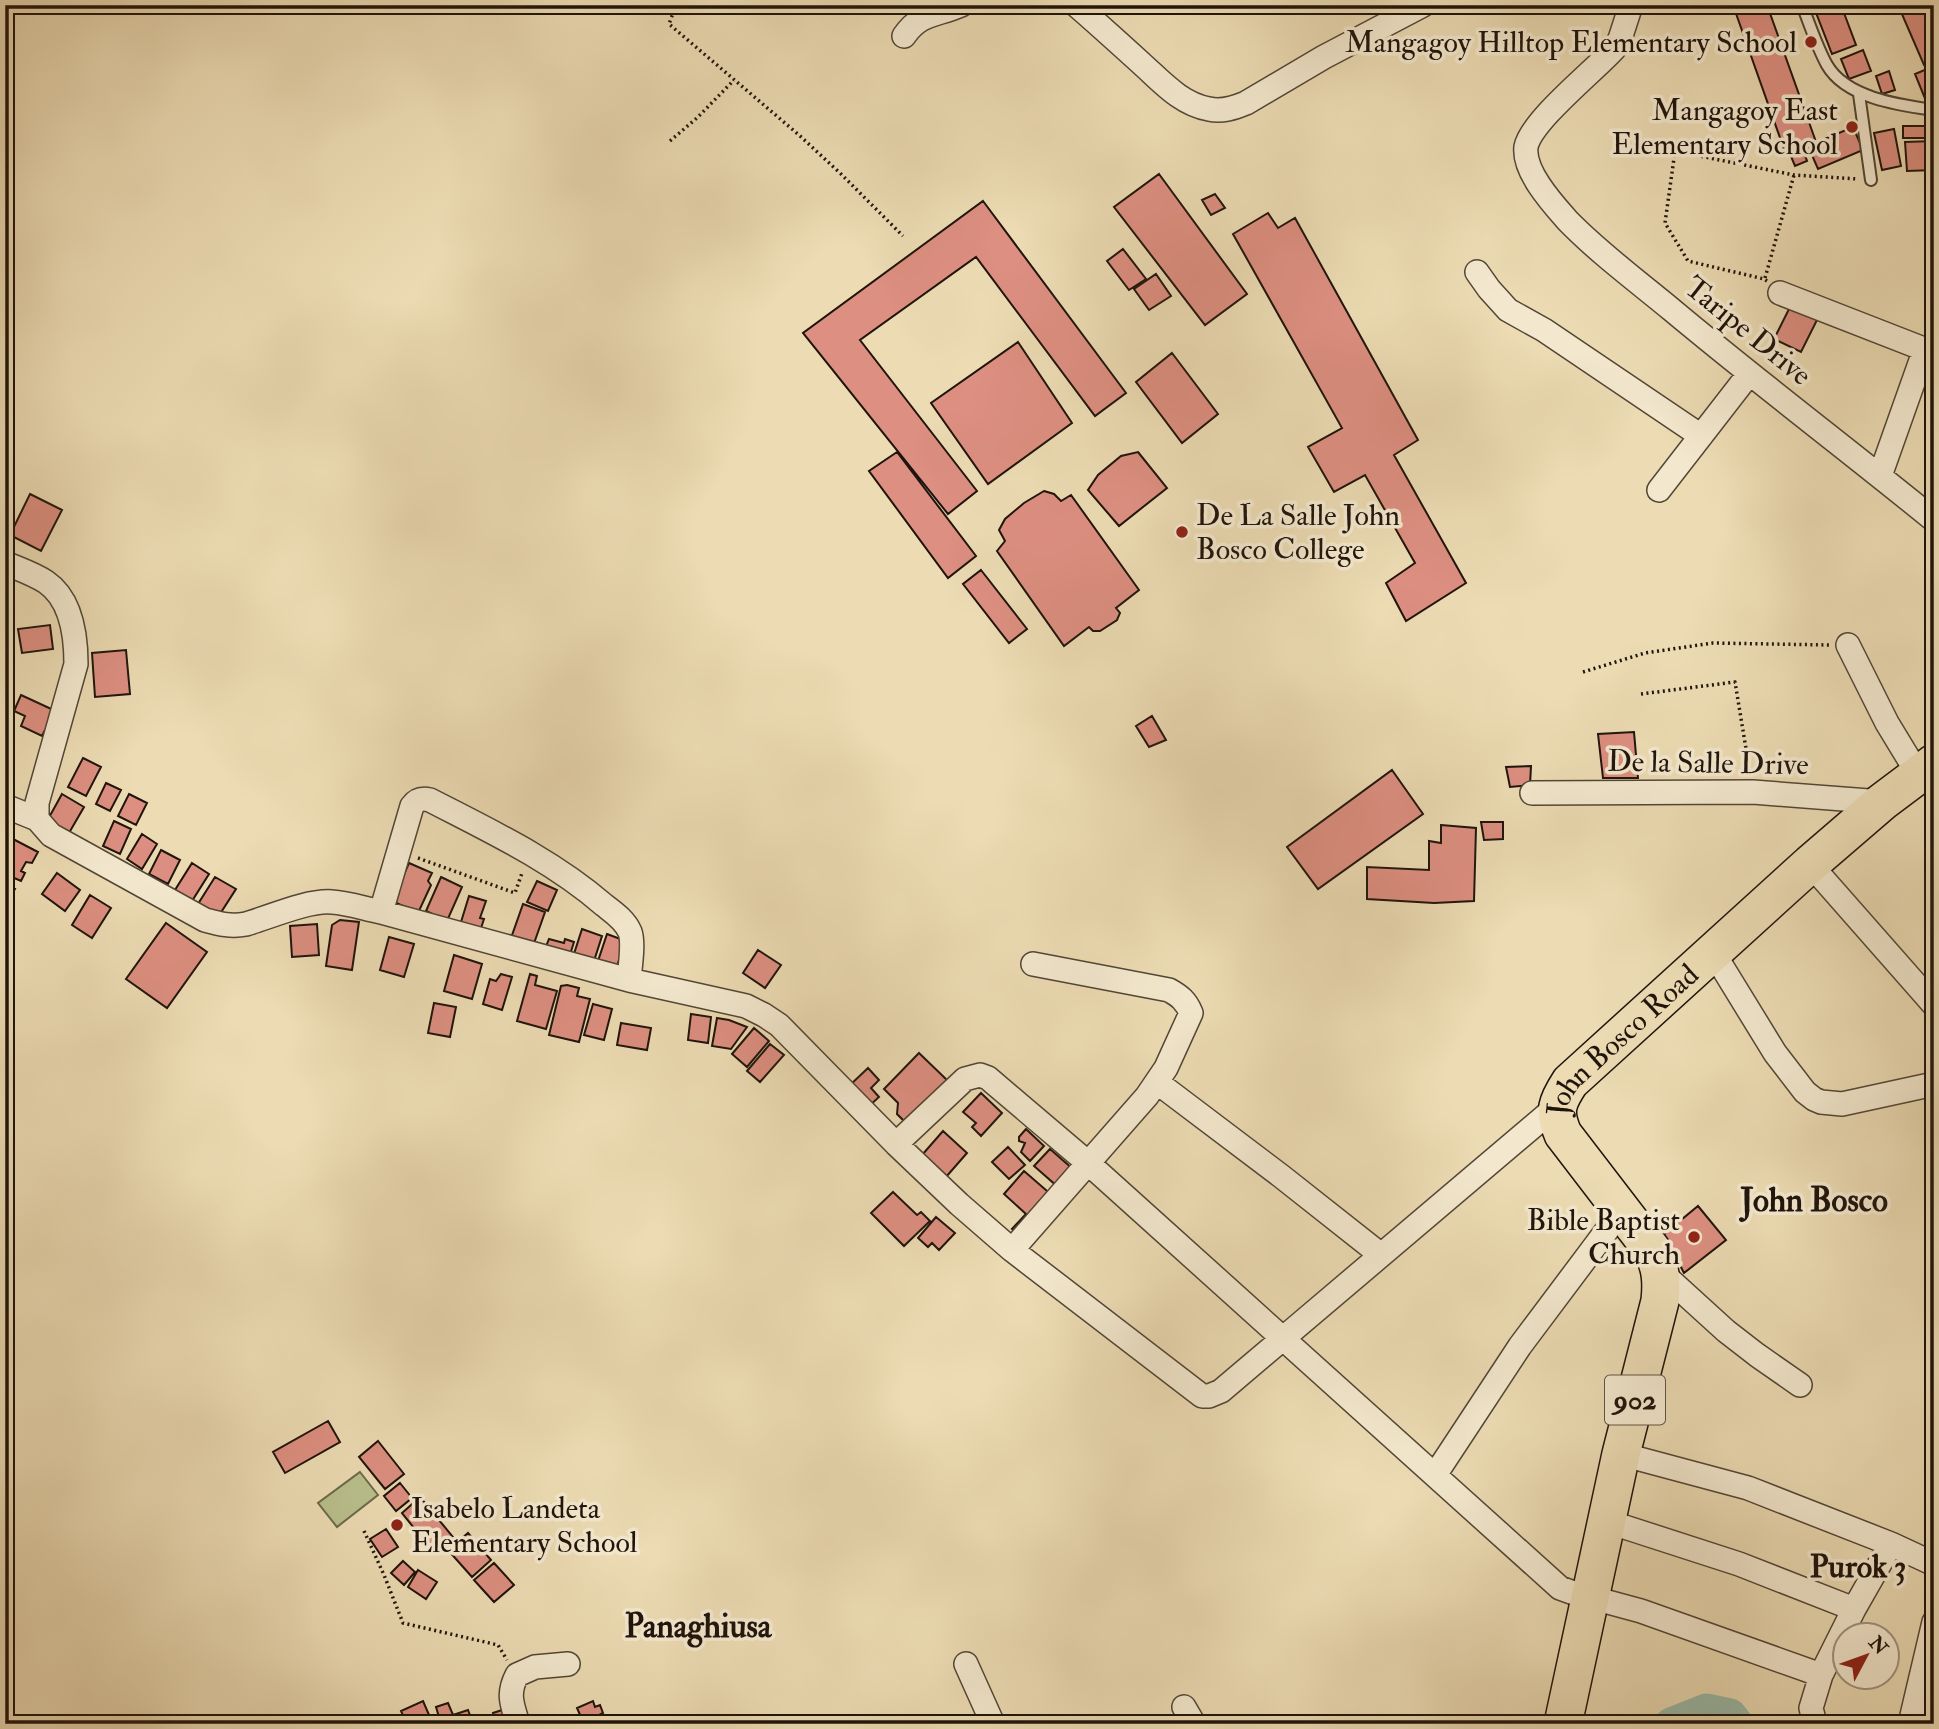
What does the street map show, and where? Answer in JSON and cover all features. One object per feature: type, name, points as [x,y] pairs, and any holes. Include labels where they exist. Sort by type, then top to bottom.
[{"type":"highway","name":"John Bosco Road","points":[[1563,1724],[1621,1454],[1660,1301],[1660,1271],[1652,1250],[1563,1134],[1558,1121],[1557,1105],[1570,1082],[1811,864],[1882,802],[1926,769]]},
{"type":"street","points":[[904,36],[913,24],[922,18],[961,5]]},
{"type":"street","points":[[1076,5],[1176,94],[1209,110],[1233,109],[1246,103],[1324,57],[1423,5]]},
{"type":"street","name":"Taripe Drive","points":[[1631,5],[1614,49],[1534,129],[1526,148],[1534,177],[1545,194],[1590,242],[1749,374],[1934,520]]},
{"type":"street","points":[[1477,271],[1508,310],[1544,330],[1701,436]]},
{"type":"street","points":[[1772,286],[1929,351],[1880,476]]},
{"type":"street","points":[[1659,490],[1749,374]]},
{"type":"street","points":[[5,563],[35,576],[54,589],[69,615],[76,648],[76,664],[37,803],[37,819]]},
{"type":"street","points":[[1848,645],[1888,723],[1926,769]]},
{"type":"street","name":"De la Salle Drive","points":[[1532,793],[1754,792],[1882,802]]},
{"type":"street","points":[[382,912],[412,806],[424,798],[530,851],[591,893],[628,927],[631,935],[629,979]]},
{"type":"street","points":[[5,806],[37,819],[51,835],[205,920],[222,925],[246,924],[315,903],[331,902],[382,912],[629,979],[746,1006],[779,1025],[896,1144],[1012,1250],[1202,1396],[1221,1391],[1557,1105]]},
{"type":"street","points":[[1811,864],[1934,1005]]},
{"type":"street","points":[[1713,952],[1775,1053],[1805,1092],[1814,1099],[1842,1104],[1934,1084]]},
{"type":"street","points":[[1012,1250],[1158,1083],[1191,1013],[1187,1003],[1169,990],[1033,964]]},
{"type":"street","points":[[896,1144],[965,1079],[979,1075],[988,1078],[1088,1163],[1560,1588],[1641,1611],[1821,1675]]},
{"type":"street","points":[[1158,1083],[1381,1255]]},
{"type":"street","points":[[1434,1475],[1520,1346],[1622,1210]]},
{"type":"street","points":[[1660,1271],[1726,1331],[1800,1385]]},
{"type":"street","points":[[1621,1454],[1748,1488],[1891,1544],[1934,1564]]},
{"type":"street","points":[[1606,1521],[1739,1564],[1854,1609]]},
{"type":"street","points":[[1815,1724],[1811,1708],[1821,1675],[1891,1544]]},
{"type":"street","points":[[1910,1724],[1934,1622]]},
{"type":"street","points":[[518,1724],[510,1700],[511,1686],[517,1675],[535,1667],[568,1664]]},
{"type":"street","points":[[966,1664],[993,1724]]},
{"type":"lane","points":[[1802,5],[1828,66],[1845,86],[1859,93],[1934,110]]},
{"type":"lane","points":[[1859,93],[1871,180]]},
{"type":"path","points":[[676,5],[669,24],[841,174],[903,236]]},
{"type":"path","points":[[670,141],[735,79]]},
{"type":"path","points":[[1794,176],[1772,286],[1688,261],[1665,223],[1675,150],[1794,176],[1871,180]]},
{"type":"path","points":[[1583,672],[1644,653],[1713,643],[1848,645]]},
{"type":"path","points":[[1641,694],[1735,682],[1754,792]]},
{"type":"path","points":[[399,851],[515,893],[530,851]]},
{"type":"path","points":[[364,1531],[403,1623],[498,1645],[517,1675]]},
{"type":"green space","points":[[360,1472],[378,1495],[337,1527],[318,1503]]},
{"type":"building","points":[[1733,5],[1767,5],[1815,139],[1784,149]]},
{"type":"building","points":[[1813,5],[1841,5],[1856,45],[1832,54]]},
{"type":"building","points":[[1898,5],[1928,5],[1934,19],[1934,61],[1924,65]]},
{"type":"building","points":[[1863,50],[1871,71],[1849,79],[1841,59]]},
{"type":"building","points":[[1934,66],[1934,98],[1926,101],[1915,74]]},
{"type":"building","points":[[1889,71],[1895,90],[1882,94],[1876,76]]},
{"type":"building","points":[[1903,126],[1934,126],[1934,138],[1903,138]]},
{"type":"building","points":[[1853,127],[1863,150],[1818,169],[1808,146]]},
{"type":"building","points":[[1894,129],[1901,166],[1882,170],[1874,133]]},
{"type":"building","points":[[1934,141],[1934,170],[1907,171],[1905,142]]},
{"type":"building","points":[[1803,149],[1807,161],[1795,166],[1790,154]]},
{"type":"building","points":[[1159,174],[1247,294],[1205,325],[1114,207]]},
{"type":"building","points":[[1215,194],[1225,208],[1211,215],[1202,200]]},
{"type":"building","points":[[983,201],[1126,393],[1095,416],[976,257],[860,340],[977,491],[948,514],[803,333]]},
{"type":"building","points":[[1268,213],[1278,228],[1295,218],[1418,440],[1394,455],[1466,583],[1406,621],[1386,583],[1415,563],[1365,475],[1334,492],[1308,447],[1342,428],[1233,234]]},
{"type":"building","points":[[1123,249],[1146,279],[1129,290],[1107,261]]},
{"type":"building","points":[[1156,274],[1171,296],[1149,310],[1134,289]]},
{"type":"building","points":[[1791,305],[1818,318],[1801,352],[1774,339]]},
{"type":"building","points":[[1018,342],[1072,423],[988,484],[931,403]]},
{"type":"building","points":[[1172,353],[1218,414],[1182,443],[1136,382]]},
{"type":"building","points":[[897,452],[976,556],[948,578],[869,471]]},
{"type":"building","points":[[1138,452],[1167,488],[1119,526],[1088,490],[1098,475],[1121,456]]},
{"type":"building","points":[[1044,491],[1054,494],[1061,501],[1071,495],[1139,590],[1116,608],[1120,613],[1117,620],[1100,631],[1093,631],[1089,627],[1064,646],[997,551],[1005,541],[999,530],[1005,519]]},
{"type":"building","points":[[30,494],[62,510],[41,551],[10,535]]},
{"type":"building","points":[[981,570],[1027,629],[1009,643],[963,584]]},
{"type":"building","points":[[50,625],[53,649],[22,653],[18,629]]},
{"type":"building","points":[[126,650],[130,694],[95,697],[92,653]]},
{"type":"building","points":[[21,695],[60,713],[51,732],[45,730],[42,736],[21,726],[25,716],[14,711]]},
{"type":"building","points":[[1152,716],[1166,740],[1149,747],[1136,726]]},
{"type":"building","points":[[1634,732],[1638,778],[1603,778],[1598,734]]},
{"type":"building","points":[[83,758],[101,767],[86,796],[68,787]]},
{"type":"building","points":[[1531,766],[1530,785],[1510,787],[1506,767]]},
{"type":"building","points":[[1392,770],[1423,814],[1318,889],[1287,847]]},
{"type":"building","points":[[106,783],[121,790],[110,811],[96,804]]},
{"type":"building","points":[[62,794],[84,807],[69,833],[47,821]]},
{"type":"building","points":[[129,794],[147,803],[136,825],[118,816]]},
{"type":"building","points":[[114,821],[131,829],[120,854],[103,846]]},
{"type":"building","points":[[1481,822],[1503,822],[1503,839],[1484,840]]},
{"type":"building","points":[[1441,825],[1476,828],[1474,901],[1434,903],[1367,899],[1367,867],[1429,870],[1429,841],[1441,843]]},
{"type":"building","points":[[142,834],[157,844],[142,869],[127,859]]},
{"type":"building","points":[[13,839],[38,852],[32,863],[26,862],[21,871],[25,873],[21,881],[5,874],[5,855]]},
{"type":"building","points":[[161,850],[180,860],[168,884],[149,874]]},
{"type":"building","points":[[192,863],[209,874],[192,901],[175,890]]},
{"type":"building","points":[[409,863],[432,873],[428,881],[431,885],[418,913],[392,901]]},
{"type":"building","points":[[57,873],[80,890],[65,911],[42,894]]},
{"type":"building","points":[[215,877],[236,889],[218,917],[198,904]]},
{"type":"building","points":[[441,877],[462,887],[447,921],[426,911]]},
{"type":"building","points":[[537,881],[557,890],[548,911],[527,902]]},
{"type":"building","points":[[5,884],[15,889],[5,905]]},
{"type":"building","points":[[90,895],[111,908],[92,938],[72,925]]},
{"type":"building","points":[[469,896],[486,901],[480,918],[484,919],[481,928],[461,922]]},
{"type":"building","points":[[523,904],[545,912],[532,949],[510,941]]},
{"type":"building","points":[[340,920],[359,922],[352,970],[326,966],[332,925]]},
{"type":"building","points":[[166,923],[207,952],[167,1008],[126,979]]},
{"type":"building","points":[[317,924],[319,955],[292,957],[290,926]]},
{"type":"building","points":[[582,929],[602,936],[593,964],[573,957]]},
{"type":"building","points":[[607,934],[626,941],[615,971],[597,964]]},
{"type":"building","points":[[389,937],[414,944],[404,977],[380,970]]},
{"type":"building","points":[[549,939],[564,943],[565,939],[574,942],[568,961],[545,949]]},
{"type":"building","points":[[758,950],[781,965],[765,988],[743,973]]},
{"type":"building","points":[[454,955],[482,964],[472,999],[444,991]]},
{"type":"building","points":[[501,974],[512,977],[502,1010],[483,1004],[490,979],[496,981]]},
{"type":"building","points":[[530,974],[537,976],[535,985],[557,991],[546,1029],[517,1021]]},
{"type":"building","points":[[561,986],[579,988],[577,996],[590,999],[579,1042],[549,1035]]},
{"type":"building","points":[[434,1003],[456,1007],[450,1037],[428,1033]]},
{"type":"building","points":[[593,1004],[612,1009],[604,1040],[584,1035]]},
{"type":"building","points":[[691,1014],[711,1017],[708,1043],[688,1040]]},
{"type":"building","points":[[717,1018],[747,1027],[731,1049],[712,1046]]},
{"type":"building","points":[[621,1023],[651,1028],[647,1050],[617,1045]]},
{"type":"building","points":[[754,1028],[769,1041],[747,1067],[732,1054]]},
{"type":"building","points":[[770,1044],[784,1055],[760,1082],[747,1071]]},
{"type":"building","points":[[919,1053],[948,1081],[906,1123],[897,1114],[898,1103],[884,1089]]},
{"type":"building","points":[[868,1068],[879,1080],[871,1088],[879,1097],[868,1107],[849,1086]]},
{"type":"building","points":[[981,1093],[1002,1113],[981,1136],[972,1127],[976,1123],[963,1112]]},
{"type":"building","points":[[1026,1129],[1044,1146],[1030,1161],[1021,1152],[1025,1143],[1019,1141]]},
{"type":"building","points":[[943,1131],[967,1153],[946,1177],[922,1155]]},
{"type":"building","points":[[1008,1147],[1025,1165],[1009,1179],[992,1162]]},
{"type":"building","points":[[1050,1149],[1074,1170],[1058,1187],[1034,1166]]},
{"type":"building","points":[[1024,1171],[1054,1197],[1020,1236],[1012,1229],[1026,1214],[1004,1194]]},
{"type":"building","points":[[893,1192],[917,1215],[921,1212],[930,1221],[904,1246],[871,1213]]},
{"type":"building","name":"Bible Baptist Church","points":[[1698,1206],[1726,1240],[1684,1273],[1664,1234]]},
{"type":"building","points":[[936,1217],[955,1233],[939,1250],[932,1243],[928,1247],[918,1238]]},
{"type":"building","points":[[328,1421],[340,1442],[285,1473],[273,1452]]},
{"type":"building","points":[[378,1441],[404,1474],[385,1489],[359,1457]]},
{"type":"building","points":[[400,1483],[412,1498],[396,1511],[384,1496]]},
{"type":"building","points":[[420,1497],[453,1537],[434,1553],[402,1513]]},
{"type":"building","points":[[386,1529],[398,1547],[382,1557],[370,1539]]},
{"type":"building","points":[[468,1533],[491,1560],[472,1577],[448,1550]]},
{"type":"building","points":[[403,1561],[415,1572],[404,1585],[391,1573]]},
{"type":"building","points":[[494,1563],[514,1585],[494,1602],[474,1580]]},
{"type":"building","points":[[418,1570],[437,1582],[426,1599],[408,1587]]},
{"type":"building","points":[[423,1701],[436,1724],[407,1724],[401,1711]]},
{"type":"building","points":[[593,1701],[595,1707],[600,1705],[603,1713],[597,1716],[599,1721],[584,1724],[577,1708]]},
{"type":"building","points":[[448,1703],[453,1715],[468,1710],[473,1723],[441,1724],[436,1707]]},
{"type":"building","points":[[508,1708],[513,1724],[496,1724],[493,1713]]},
{"type":"waterway","points":[[1671,1724],[1706,1710],[1730,1715],[1737,1724]]},
{"type":"place","name":"Mangagoy Hilltop Elementary School","points":[[1811,42]]},
{"type":"place","name":"Mangagoy East Elementary School","points":[[1852,127]]},
{"type":"place","name":"De La Salle John Bosco College","points":[[1182,532]]},
{"type":"place","name":"Bible Baptist Church","points":[[1694,1237]]},
{"type":"place","name":"Isabelo Landeta Elementary School","points":[[397,1525]]},
{"type":"district","name":"John Bosco","points":[[1814,1200]]},
{"type":"district","name":"Purok 3","points":[[1858,1567]]},
{"type":"district","name":"Panaghiusa","points":[[698,1626]]}]
